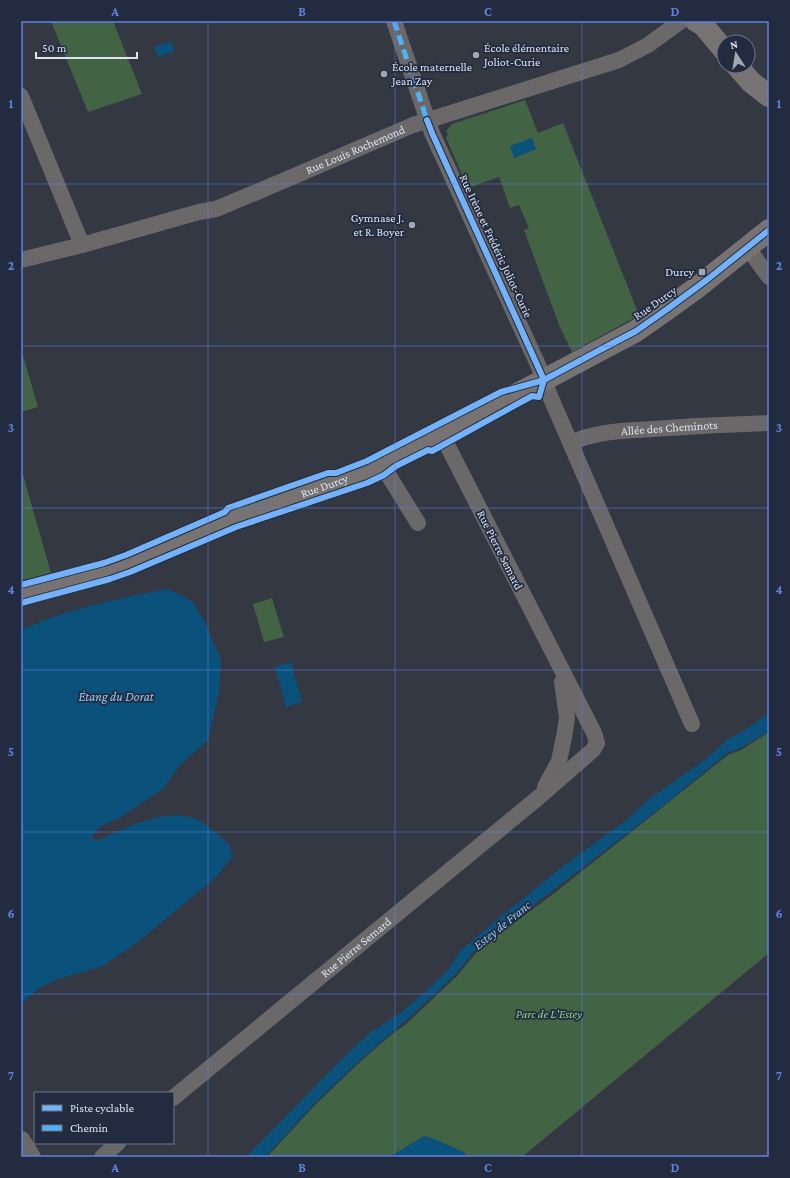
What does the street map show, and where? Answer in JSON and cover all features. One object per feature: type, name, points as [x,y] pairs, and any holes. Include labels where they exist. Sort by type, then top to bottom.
[{"type":"street","name":"Rue Irène et Frédéric Joliot-Curie","points":[[394,21],[432,133],[544,380],[692,724]]},
{"type":"street","name":"Rue Louis Rochemond","points":[[21,260],[82,245],[199,212],[216,209],[413,125],[619,60],[648,46],[681,21]]},
{"type":"street","points":[[700,22],[716,41]]},
{"type":"street","points":[[744,74],[751,82],[769,96]]},
{"type":"street","points":[[21,96],[82,245]]},
{"type":"street","name":"Rue Durcy","points":[[21,594],[107,572],[130,564],[196,533],[233,518],[339,481],[382,462],[544,380],[636,331],[677,302],[769,230]]},
{"type":"street","points":[[748,247],[769,277]]},
{"type":"street","name":"Allée des Cheminots","points":[[571,443],[582,438],[620,431],[711,424],[769,423]]},
{"type":"street","name":"Rue Pierre Semard","points":[[174,1097],[539,797],[593,750],[597,743],[594,733],[440,433]]},
{"type":"street","points":[[382,462],[387,473],[418,523]]},
{"type":"street","name":"Rue Pierre Semard","points":[[539,797],[559,761],[567,718],[565,696],[559,667]]},
{"type":"street","points":[[26,1137],[33,1157]]},
{"type":"street","points":[[102,1157],[117,1144]]},
{"type":"green space","points":[[51,21],[113,21],[142,94],[88,112]]},
{"type":"green space","points":[[525,100],[538,133],[563,123],[639,315],[572,352],[559,325],[524,230],[529,228],[519,205],[510,208],[499,177],[468,188],[446,138],[448,134],[446,131],[452,124]]},
{"type":"green space","points":[[21,349],[38,407],[21,412]]},
{"type":"green space","points":[[21,468],[51,573],[23,580],[21,573]]},
{"type":"green space","points":[[272,598],[284,637],[264,642],[253,604]]},
{"type":"green space","name":"Parc de L'Estey","points":[[769,732],[769,953],[522,1157],[267,1157],[314,1106],[362,1060],[392,1034],[405,1025],[457,976],[477,952],[552,895],[728,755],[741,750]]},
{"type":"water","points":[[171,41],[175,51],[158,57],[154,47]]},
{"type":"water","points":[[532,138],[536,149],[514,158],[510,146]]},
{"type":"water","name":"Étang du Dorat","points":[[168,589],[192,601],[204,620],[221,660],[219,692],[208,740],[180,765],[163,789],[121,817],[101,826],[92,836],[93,840],[96,841],[132,825],[159,817],[172,815],[184,816],[200,821],[230,845],[232,858],[215,878],[139,941],[103,966],[55,980],[38,989],[21,1004],[21,630],[75,610],[131,596]]},
{"type":"water","points":[[291,662],[302,702],[286,707],[275,667]]},
{"type":"water","name":"Estey de Franc","points":[[769,713],[769,731],[741,748],[727,753],[667,803],[475,950],[455,975],[360,1060],[315,1103],[265,1157],[246,1157],[347,1054],[371,1032],[400,1013],[423,994],[448,970],[460,951],[563,866],[624,822],[649,799],[706,759],[728,739],[745,730]]},
{"type":"water","points":[[424,1136],[464,1152],[467,1157],[389,1157]]},
{"type":"marked path","points":[[394,21],[427,120]]},
{"type":"cycle path","points":[[427,120],[544,380]]},
{"type":"cycle path","points":[[21,585],[104,563],[225,512],[228,508],[328,473],[336,473],[367,461],[501,392],[544,380],[636,331],[708,279],[769,230]]},
{"type":"cycle path","points":[[21,603],[110,579],[236,527],[367,483],[428,450],[432,451],[532,396],[539,397],[544,380]]},
{"type":"place","name":"École élémentaire Joliot-Curie","points":[[476,55]]},
{"type":"place","name":"École maternelle Jean Zay","points":[[384,74]]},
{"type":"place","name":"Gymnase J. et R. Boyer","points":[[412,225]]},
{"type":"place","name":"Durcy","points":[[702,272]]}]
